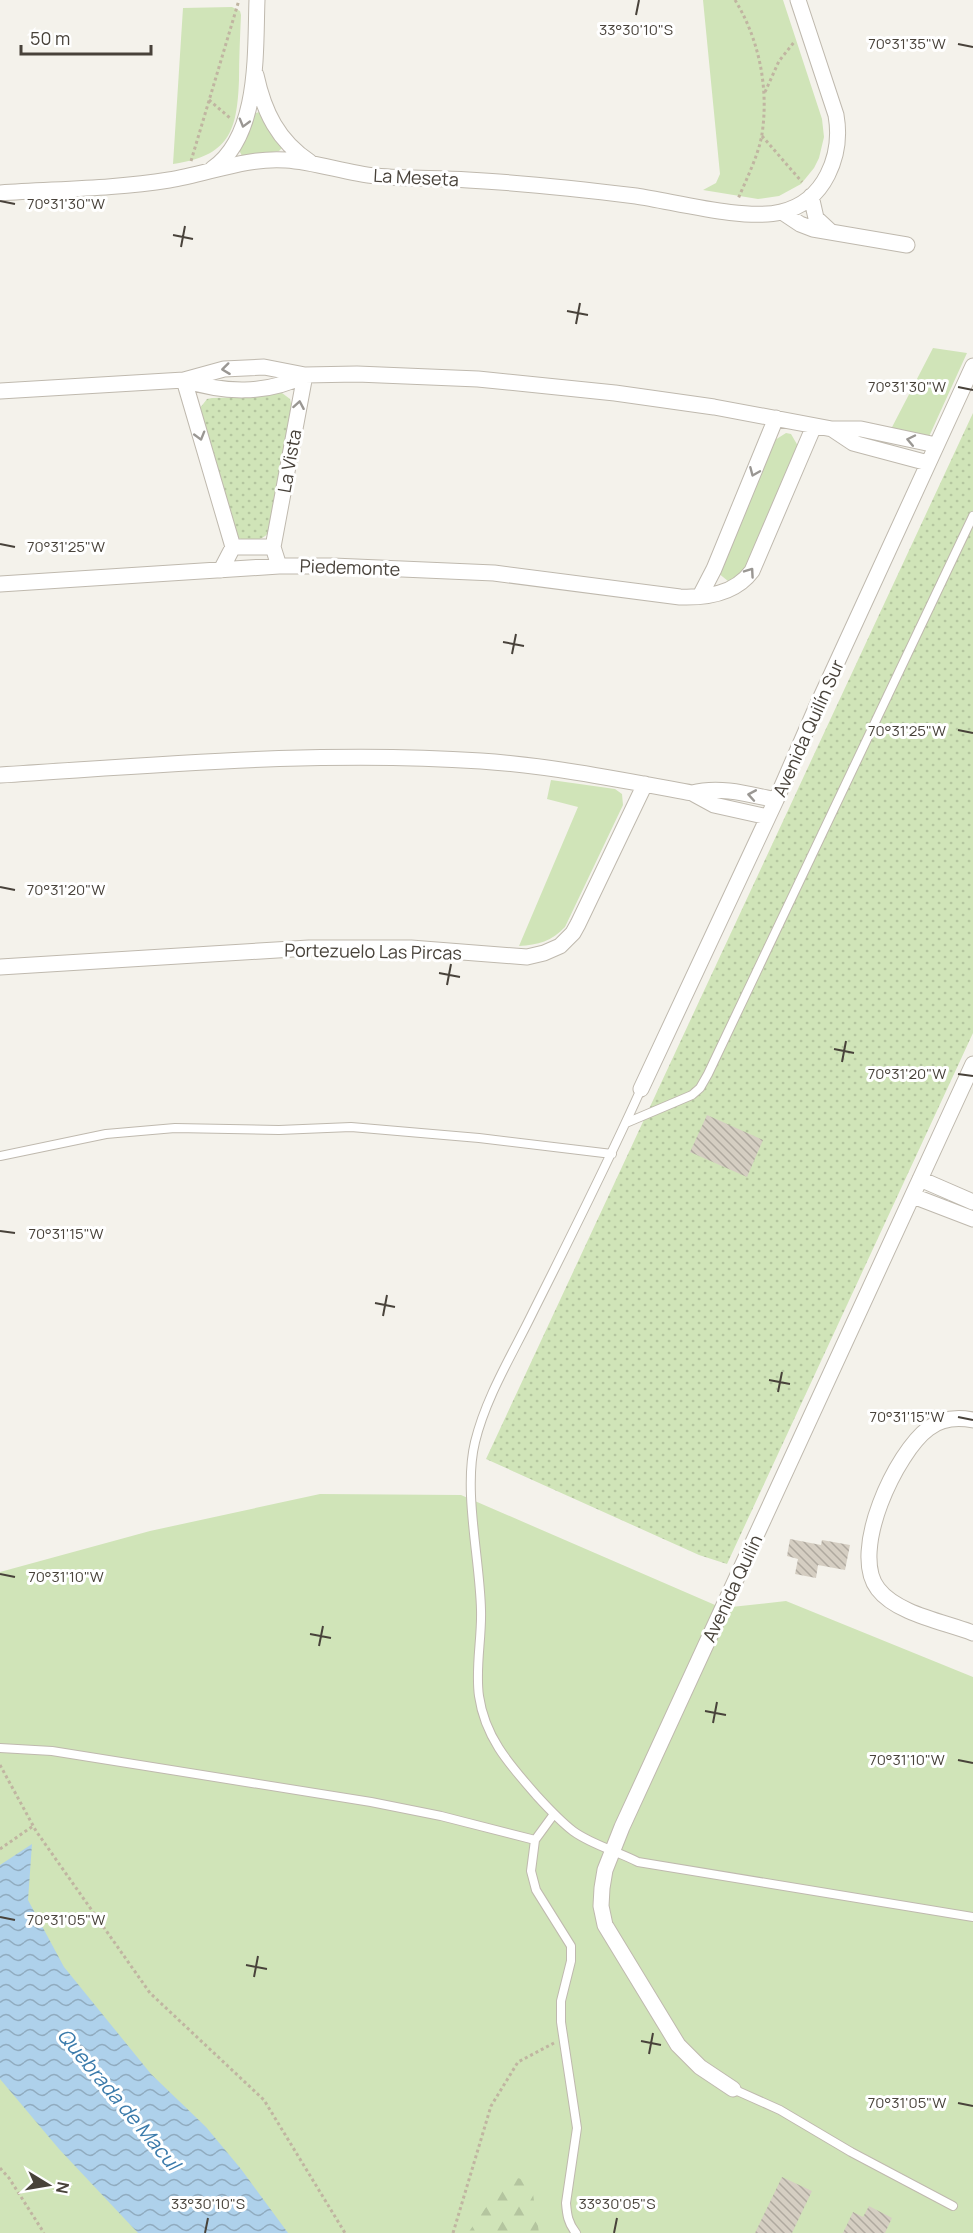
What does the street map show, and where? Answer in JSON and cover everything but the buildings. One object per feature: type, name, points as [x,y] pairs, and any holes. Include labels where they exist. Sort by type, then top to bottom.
[{"type":"street","points":[[207,172],[230,153],[243,129],[254,65],[257,0]]},
{"type":"street","points":[[782,212],[798,206],[813,195],[827,177],[835,159],[838,127],[825,77],[798,0]]},
{"type":"street","points":[[254,65],[263,104],[275,127],[294,150],[312,163]]},
{"type":"street","name":"La Meseta","points":[[0,193],[148,183],[186,177],[259,160],[288,160],[371,175],[476,180],[571,188],[638,196],[733,212],[761,215],[782,212]]},
{"type":"street","points":[[813,195],[816,218],[830,231]]},
{"type":"street","points":[[782,212],[806,227],[908,245]]},
{"type":"street","name":"Avenida Quilín Sur","points":[[641,1089],[776,800],[973,366]]},
{"type":"street","points":[[0,391],[184,380],[209,371],[245,367],[276,368],[304,375],[437,378],[544,385],[625,394],[832,429],[861,429],[936,445]]},
{"type":"street","points":[[184,380],[218,389],[252,390],[286,383],[304,375]]},
{"type":"street","name":"La Vista","points":[[279,566],[273,547],[304,375]]},
{"type":"street","points":[[184,380],[233,547],[221,570]]},
{"type":"street","points":[[700,596],[776,418]]},
{"type":"street","name":"Piedemonte","points":[[0,584],[279,566],[399,568],[494,573],[578,582],[680,597],[721,593],[736,587],[752,571],[814,426]]},
{"type":"street","points":[[832,429],[853,443],[928,463]]},
{"type":"street","points":[[233,547],[273,547]]},
{"type":"street","points":[[0,775],[229,761],[391,758],[510,764],[692,792],[707,789],[721,790],[776,800]]},
{"type":"street","name":"Portezuelo Las Pircas","points":[[0,967],[309,948],[411,948],[519,957],[544,953],[567,940],[578,924],[645,784]]},
{"type":"street","points":[[692,792],[714,806],[768,817]]},
{"type":"street","name":"Avenida Quilín","points":[[733,2089],[700,2067],[678,2045],[605,1925],[601,1906],[602,1888],[611,1851],[973,1064]]},
{"type":"street","points":[[920,1179],[973,1202]]},
{"type":"street","points":[[913,1196],[973,1219]]},
{"type":"street","points":[[973,1420],[962,1418],[941,1421],[921,1436],[907,1454],[879,1506],[868,1555],[871,1578],[876,1587],[891,1602],[973,1633]]},
{"type":"lane","points":[[626,1124],[692,1095],[700,1088],[973,516]]},
{"type":"lane","points":[[641,1089],[612,1154],[490,1400],[475,1443],[472,1462],[472,1499],[481,1589],[482,1625],[478,1693],[489,1733],[516,1772],[554,1814],[573,1831],[638,1862],[973,1917]]},
{"type":"lane","points":[[0,1156],[106,1134],[175,1128],[279,1130],[351,1127],[479,1138],[612,1154]]},
{"type":"lane","points":[[0,1748],[52,1751],[371,1802],[441,1816],[535,1840]]},
{"type":"lane","points":[[554,1814],[535,1840],[531,1871],[536,1890],[571,1946],[571,1961],[561,2001],[563,2038],[577,2128],[566,2203],[570,2225],[576,2233]]},
{"type":"lane","points":[[733,2089],[780,2110],[851,2152],[953,2206]]},
{"type":"path","points":[[186,177],[239,0]]},
{"type":"path","points":[[735,0],[753,39],[765,94]]},
{"type":"path","points":[[733,212],[762,136],[765,94],[771,77],[783,55],[793,43],[809,31]]},
{"type":"path","points":[[209,100],[243,129]]},
{"type":"path","points":[[762,136],[813,195]]},
{"type":"path","points":[[0,1766],[33,1825],[150,1993],[264,2100],[345,2233]]},
{"type":"path","points":[[0,1849],[33,1825]]},
{"type":"path","points":[[453,2233],[491,2106],[518,2062],[563,2038]]},
{"type":"path","points":[[0,2168],[9,2178],[44,2233]]},
{"type":"green space","points":[[703,0],[783,0],[822,119],[824,137],[814,168],[801,184],[779,196],[758,199],[703,190],[716,183],[720,174]]},
{"type":"green space","points":[[232,7],[240,11],[241,15],[238,98],[232,127],[218,148],[207,155],[173,164],[183,8]]},
{"type":"green space","points":[[259,112],[267,128],[283,147],[279,151],[242,156],[239,150],[247,137],[253,114]]},
{"type":"green space","points":[[933,348],[967,353],[927,441],[890,431]]},
{"type":"green space","points":[[282,393],[290,399],[292,408],[270,530],[260,539],[242,539],[238,538],[200,408],[207,399],[212,398],[248,397]]},
{"type":"green space","points":[[973,413],[973,1033],[727,1564],[699,1555],[486,1459]]},
{"type":"green space","points":[[786,433],[791,434],[798,446],[745,573],[728,581],[718,573],[775,440]]},
{"type":"green space","points":[[551,780],[615,789],[622,794],[623,805],[565,927],[555,936],[544,941],[519,946],[578,807],[547,799]]},
{"type":"green space","points":[[320,1494],[461,1495],[722,1608],[786,1601],[973,1677],[973,2233],[0,2233],[0,1572],[150,1531]]},
{"type":"green space","points":[[508,2176],[531,2181],[539,2233],[468,2233]]},
{"type":"water","name":"Quebrada de Macul","points":[[32,1844],[28,1900],[64,1967],[151,2074],[206,2127],[241,2169],[288,2233],[138,2233],[59,2149],[0,2079],[0,1865]]}]
